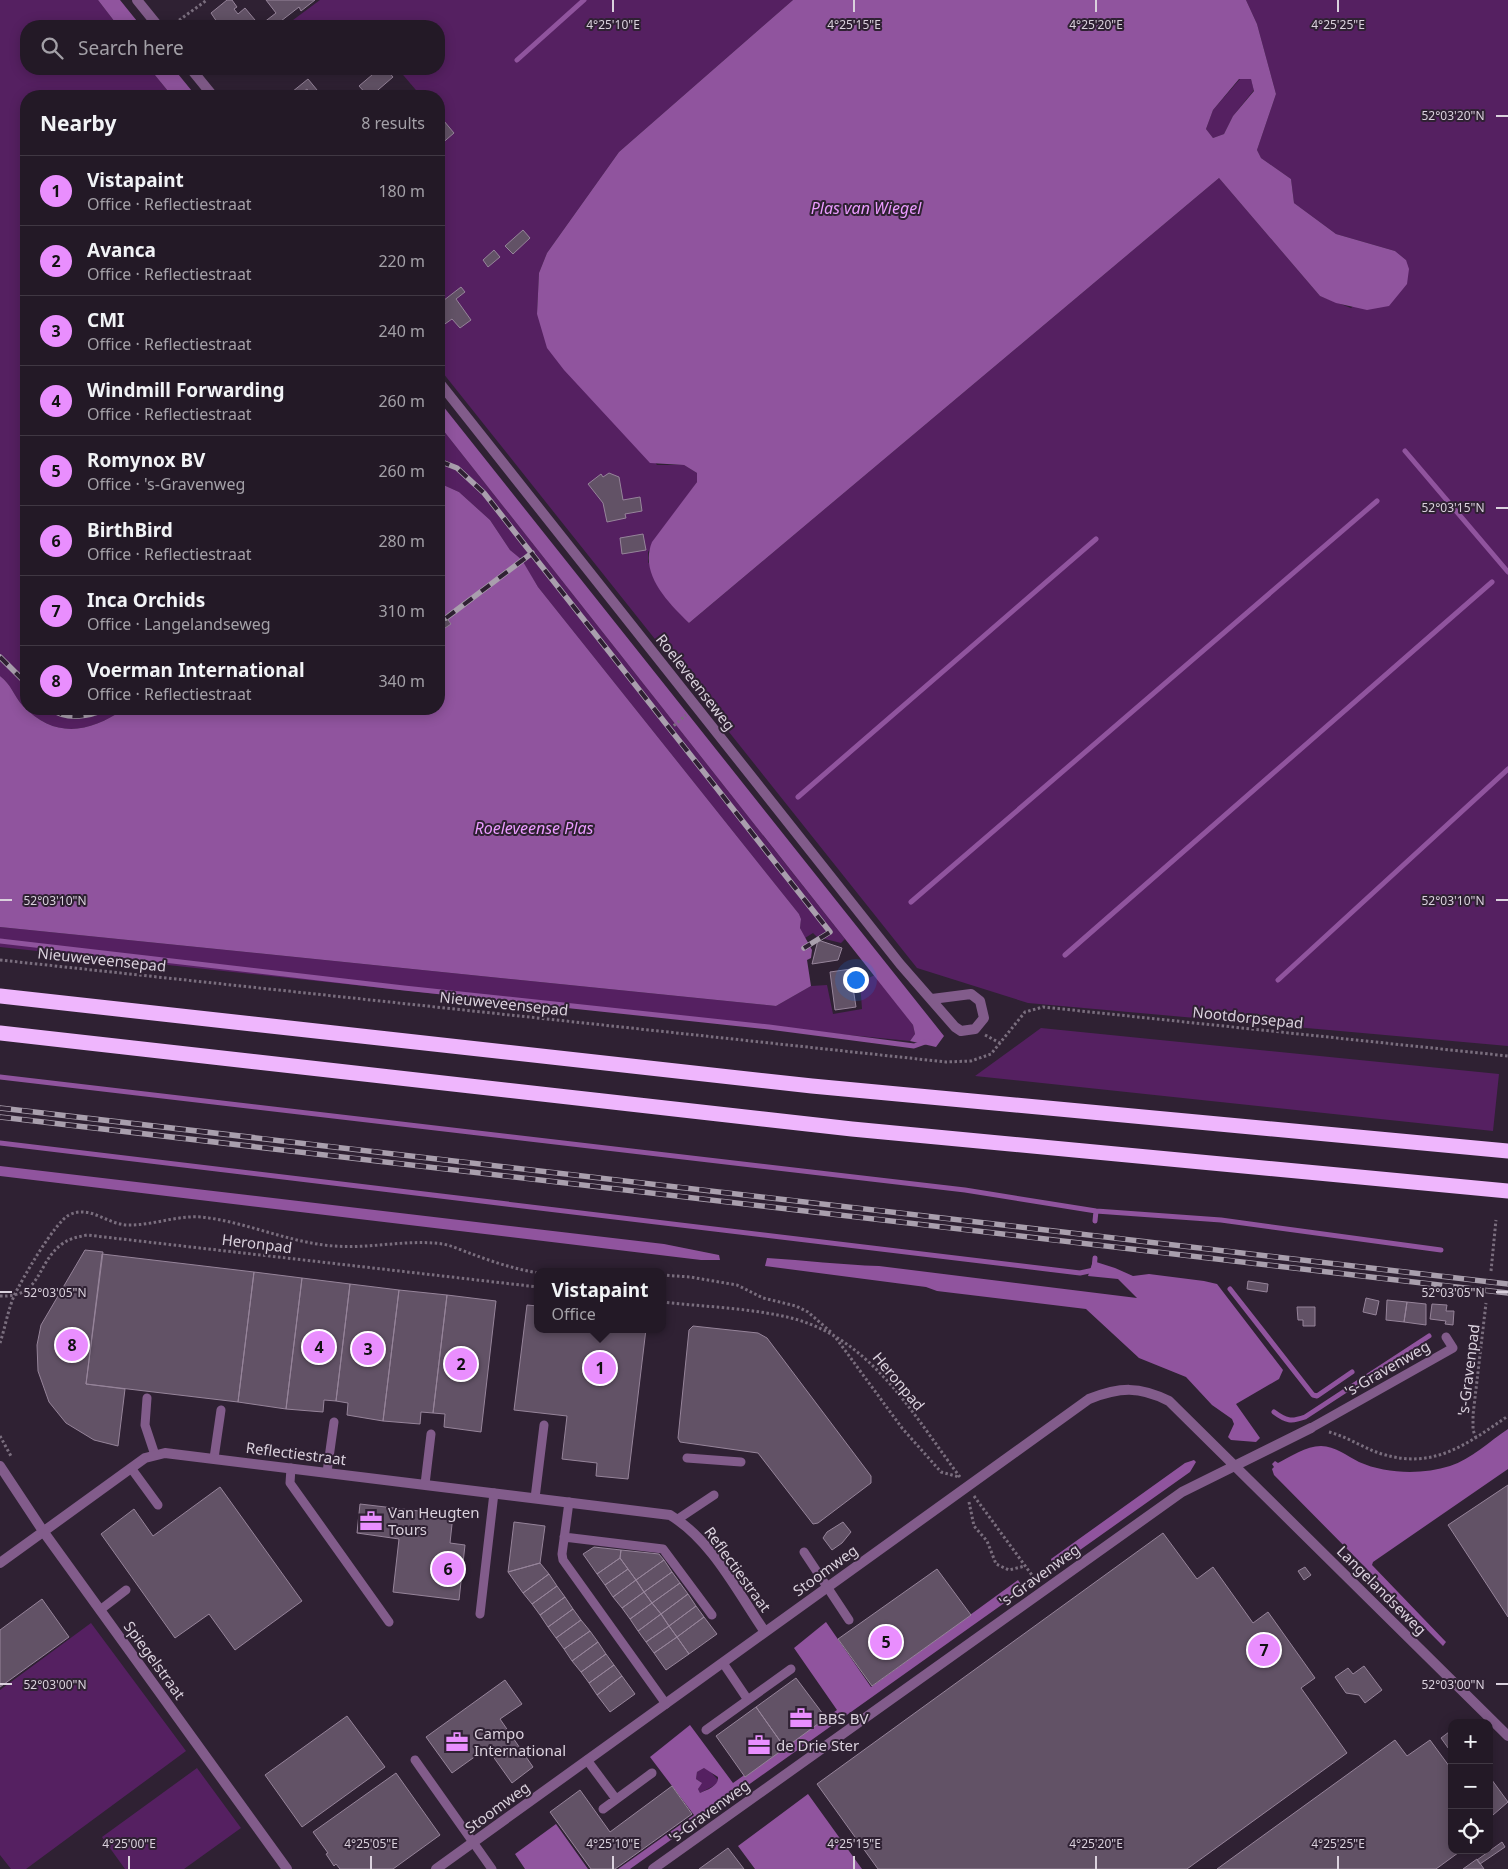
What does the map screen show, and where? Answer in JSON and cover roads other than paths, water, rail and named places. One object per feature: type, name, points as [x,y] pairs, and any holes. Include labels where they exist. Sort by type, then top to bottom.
[{"type":"highway","points":[[0,996],[812,1086],[1508,1151]]},
{"type":"highway","points":[[0,1033],[852,1129],[1508,1191]]},
{"type":"street","points":[[137,0],[153,20]]},
{"type":"street","points":[[196,75],[208,90]]},
{"type":"street","name":"Roeleveenseweg","points":[[445,390],[900,964],[961,1031],[975,1029],[984,1018],[980,1001],[971,994],[932,999]]},
{"type":"street","name":"Stoomweg","points":[[436,1869],[827,1588],[964,1482],[1089,1399],[1112,1390],[1133,1389],[1151,1392],[1169,1401],[1235,1465]]},
{"type":"street","name":"'s-Gravenweg","points":[[653,1869],[1182,1492],[1311,1428]]},
{"type":"street","name":"Reflectiestraat","points":[[0,1563],[145,1458],[165,1452],[670,1515],[678,1519],[702,1540],[766,1632]]},
{"type":"street","name":"Langelandseweg","points":[[1235,1465],[1508,1736]]},
{"type":"street","name":"Spiegelstraat","points":[[0,1466],[43,1531],[287,1869]]},
{"type":"lane","name":"'s-Gravenweg","points":[[1311,1428],[1453,1348],[1446,1337]]},
{"type":"lane","points":[[147,1398],[145,1425],[155,1455]]},
{"type":"lane","points":[[214,1458],[221,1410]]},
{"type":"lane","points":[[328,1472],[334,1422]]},
{"type":"lane","points":[[535,1498],[544,1425]]},
{"type":"lane","points":[[425,1484],[431,1434]]},
{"type":"lane","points":[[687,1458],[741,1462]]},
{"type":"lane","points":[[131,1468],[158,1505]]},
{"type":"lane","points":[[291,1468],[290,1483],[388,1622]]},
{"type":"lane","points":[[480,1614],[494,1493]]},
{"type":"lane","points":[[678,1519],[714,1495]]},
{"type":"lane","points":[[569,1502],[563,1560],[666,1704]]},
{"type":"lane","points":[[564,1537],[663,1549],[712,1615]]},
{"type":"lane","points":[[804,1552],[849,1620]]},
{"type":"lane","points":[[100,1610],[126,1590]]},
{"type":"lane","points":[[722,1663],[748,1700]]},
{"type":"lane","points":[[706,1730],[791,1669]]},
{"type":"lane","points":[[415,1760],[492,1869]]},
{"type":"lane","points":[[587,1760],[616,1800]]},
{"type":"lane","points":[[603,1809],[652,1773]]},
{"type":"water","points":[[98,0],[120,0],[136,20],[113,20]]},
{"type":"water","name":"Plas van Wiegel","points":[[793,0],[1246,0],[1257,24],[1276,94],[1257,150],[1261,158],[1291,179],[1294,203],[1336,234],[1395,251],[1406,260],[1409,269],[1407,284],[1389,306],[1367,310],[1336,303],[1320,296],[1219,178],[689,623],[658,587],[649,565],[649,554],[652,542],[697,482],[697,473],[684,465],[650,463],[564,370],[547,348],[537,314],[539,273],[547,253],[619,152]],"holes":[[[1239,79],[1251,79],[1254,91],[1233,116],[1224,134],[1213,138],[1206,129],[1213,110]]]},
{"type":"water","points":[[155,75],[179,75],[191,90],[167,90]]},
{"type":"water","points":[[445,409],[944,1036],[936,1047],[910,1041],[915,1034],[913,1025],[445,433]]},
{"type":"water","name":"Roeleveense Plas","points":[[445,486],[459,492],[490,520],[510,550],[522,560],[538,587],[799,914],[801,919],[800,928],[812,950],[811,958],[807,960],[811,986],[776,1006],[0,927],[0,676],[20,702],[20,715],[33,715],[47,724],[72,729],[98,723],[114,715],[445,715]]},
{"type":"water","points":[[0,1166],[664,1244],[719,1255],[720,1260],[701,1260],[0,1176]]},
{"type":"water","points":[[767,1258],[879,1266],[1137,1298],[1118,1279],[1088,1276],[1093,1261],[1133,1276],[1149,1274],[1204,1281],[1217,1284],[1283,1370],[1279,1379],[1236,1404],[1260,1438],[1256,1442],[1231,1440],[1228,1437],[1234,1424],[1232,1419],[1212,1405],[1186,1377],[1139,1358],[1086,1309],[937,1291],[926,1287],[765,1266]]},
{"type":"water","points":[[1508,1429],[1508,1469],[1373,1562],[1372,1565],[1446,1642],[1443,1646],[1274,1475],[1272,1469],[1274,1467],[1272,1464],[1275,1461],[1278,1463],[1315,1446],[1326,1446],[1336,1449],[1359,1462],[1381,1469],[1404,1472],[1428,1471],[1458,1463]]},
{"type":"water","points":[[1194,1460],[1196,1462],[1190,1472],[1056,1567],[1052,1565],[1051,1559],[1185,1463]]},
{"type":"water","points":[[1018,1580],[1024,1589],[630,1869],[618,1869],[694,1815],[650,1757],[690,1725],[733,1783],[837,1710],[794,1648],[826,1622],[871,1687]],"holes":[[[704,1768],[718,1777],[715,1785],[700,1793],[698,1789],[702,1783],[696,1779],[697,1772]]]},
{"type":"water","points":[[808,1794],[862,1869],[755,1869],[738,1846]]},
{"type":"water","points":[[556,1824],[588,1869],[525,1869],[515,1854]]},
{"type":"waterway","points":[[517,60],[584,0]]},
{"type":"waterway","points":[[1405,451],[1508,572]]},
{"type":"waterway","points":[[911,902],[1377,501]]},
{"type":"waterway","points":[[798,797],[1096,539]]},
{"type":"waterway","points":[[1065,955],[1492,582]]},
{"type":"waterway","points":[[1278,980],[1508,769]]},
{"type":"waterway","points":[[0,941],[404,988],[769,1027],[914,1046],[928,1041]]},
{"type":"waterway","points":[[0,1077],[965,1190],[1096,1211],[1221,1220],[1441,1250]]},
{"type":"waterway","points":[[0,1143],[1080,1273],[1094,1270],[1095,1258]]},
{"type":"waterway","points":[[1095,1221],[1096,1211]]},
{"type":"waterway","points":[[1230,1289],[1313,1395],[1317,1396],[1352,1372]]},
{"type":"waterway","points":[[1274,1412],[1289,1420],[1305,1417],[1429,1336]]},
{"type":"railway","points":[[445,463],[457,468],[484,493],[830,932],[804,948]]},
{"type":"railway","points":[[446,618],[532,553]]},
{"type":"railway","points":[[0,657],[20,677]]},
{"type":"railway","points":[[65,715],[86,715]]},
{"type":"railway","points":[[0,1108],[1508,1284]]},
{"type":"railway","points":[[0,1117],[1508,1293]]},
{"type":"place","name":"Voerman International","points":[[72,1345]]},
{"type":"place","name":"Windmill Forwarding","points":[[319,1347]]},
{"type":"place","name":"CMI","points":[[368,1349]]},
{"type":"place","name":"Avanca","points":[[461,1364]]},
{"type":"place","name":"Vistapaint","points":[[600,1368]]},
{"type":"place","name":"Van Heugten Tours","points":[[371,1521]]},
{"type":"place","name":"BirthBird","points":[[448,1569]]},
{"type":"place","name":"Romynox BV","points":[[886,1642]]},
{"type":"place","name":"Inca Orchids","points":[[1264,1650]]},
{"type":"place","name":"BBS BV","points":[[801,1718]]},
{"type":"place","name":"Campo International","points":[[457,1742]]},
{"type":"place","name":"de Drie Ster","points":[[759,1745]]}]
